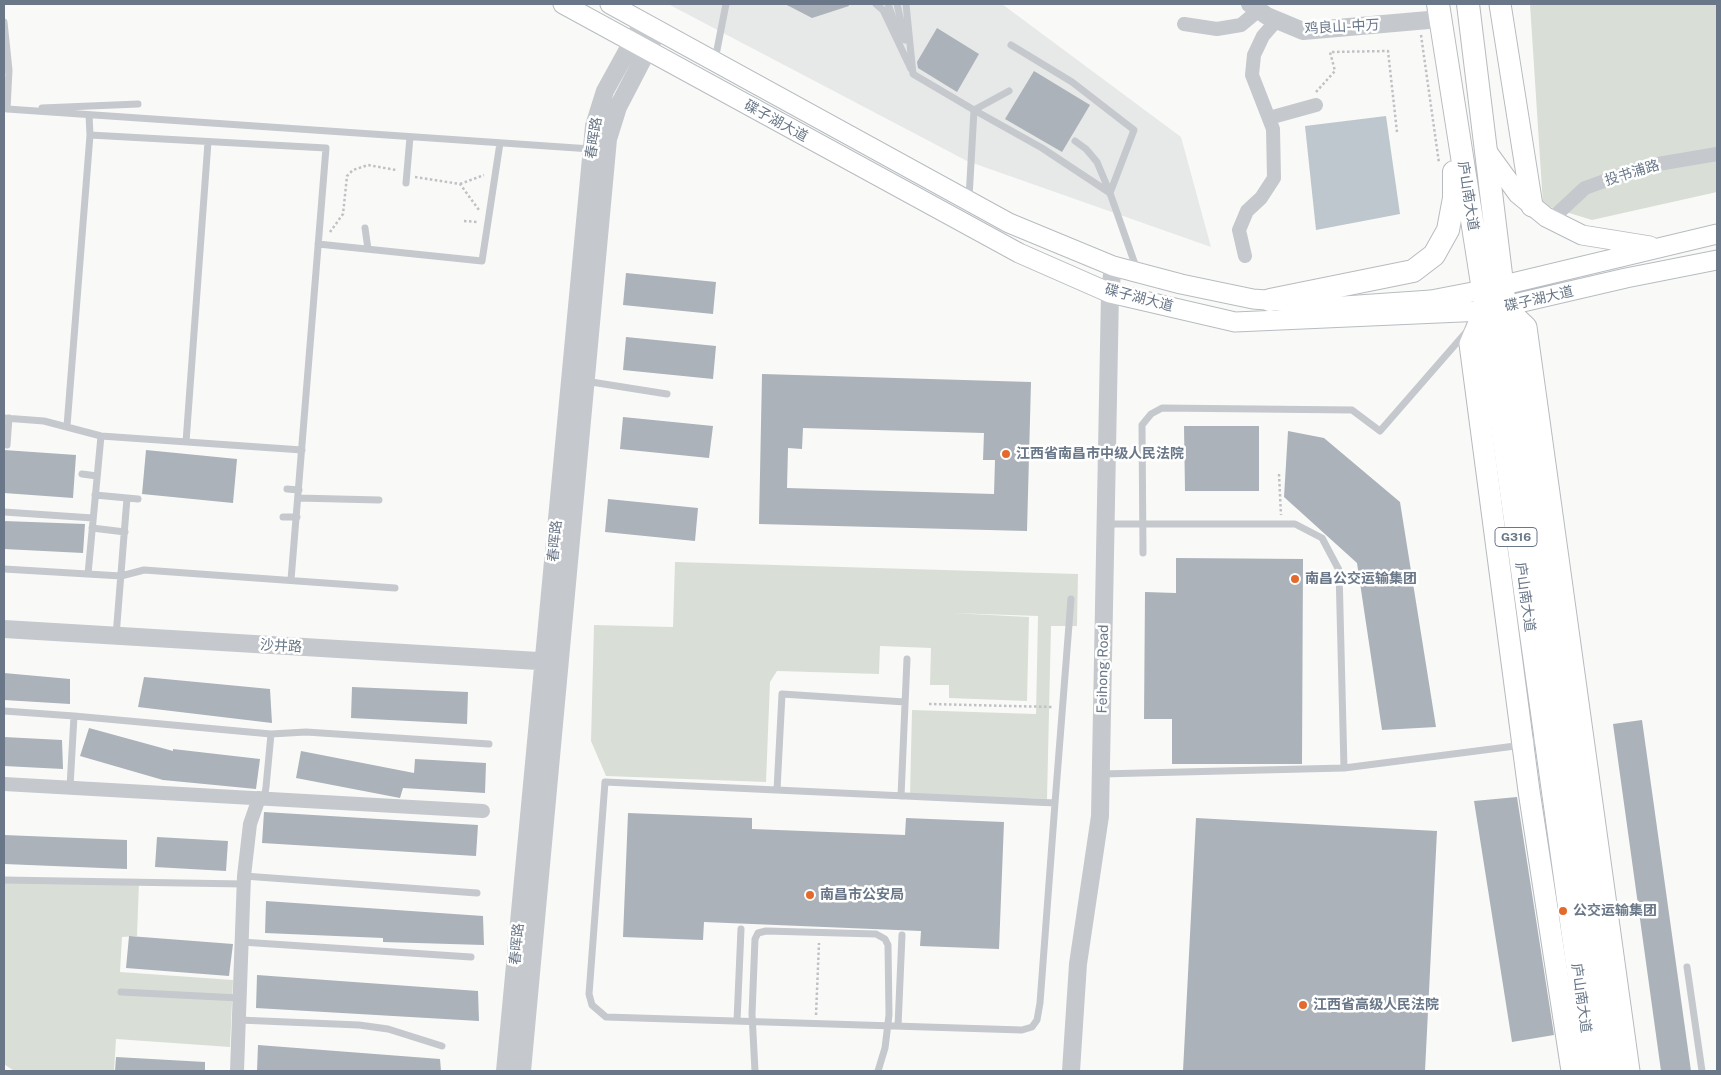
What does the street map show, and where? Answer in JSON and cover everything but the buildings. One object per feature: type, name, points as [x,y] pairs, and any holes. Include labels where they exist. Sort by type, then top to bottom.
[{"type":"highway","name":"庐山南大道","points":[[1468,4],[1486,150],[1494,298],[1544,737],[1592,1071]]},
{"type":"highway","name":"庐山南大道","points":[[1432,15],[1494,298],[1609,1071]]},
{"type":"highway","points":[[1270,300],[1413,271],[1434,254],[1448,230],[1454,198],[1454,111]]},
{"type":"main road","name":"碟子湖大道","points":[[563,4],[1019,253],[1110,293],[1235,322],[1494,298],[1626,278],[1717,260]]},
{"type":"main road","name":"碟子湖大道","points":[[610,4],[1010,223],[1113,266],[1180,284],[1270,300],[1344,306],[1494,298],[1659,248],[1717,234]]},
{"type":"main road","points":[[1500,4],[1532,206]]},
{"type":"main road","points":[[1486,150],[1518,194],[1546,217],[1582,235],[1659,248]]},
{"type":"main road","points":[[1572,1071],[1523,745],[1470,344],[1494,298],[1526,327],[1629,1071]]},
{"type":"street","name":"鸡良山-中万","points":[[1254,7],[1277,20],[1303,31],[1432,15]]},
{"type":"street","points":[[1184,24],[1217,29],[1241,25],[1254,7]]},
{"type":"street","points":[[1245,256],[1239,230],[1247,212],[1261,198],[1274,178],[1273,129],[1252,75],[1254,55],[1263,36],[1277,20]]},
{"type":"street","name":"春晖路","points":[[505,1071],[585,381],[608,138],[640,46],[650,26]]},
{"type":"street","name":"春晖路","points":[[522,1071],[551,662],[591,149],[594,126],[605,91],[640,46]]},
{"type":"street","points":[[1269,118],[1316,105]]},
{"type":"street","name":"投书浦路","points":[[1557,214],[1585,188],[1646,166],[1717,154]]},
{"type":"street","name":"Feihong Road","points":[[1071,1071],[1078,964],[1100,816],[1110,293],[1113,266]]},
{"type":"street","name":"沙井路","points":[[4,629],[551,662]]},
{"type":"street","points":[[4,784],[483,811]]},
{"type":"street","points":[[237,1071],[244,880],[250,824],[260,798]]},
{"type":"lane","points":[[715,61],[726,4]]},
{"type":"lane","points":[[876,4],[882,10],[913,74],[1042,148],[1110,193]]},
{"type":"lane","points":[[888,4],[913,74]]},
{"type":"lane","points":[[896,4],[913,74]]},
{"type":"lane","points":[[906,4],[913,74]]},
{"type":"lane","points":[[4,22],[7,109]]},
{"type":"lane","points":[[1011,45],[1072,82],[1134,130],[1110,193]]},
{"type":"lane","points":[[974,110],[1009,91]]},
{"type":"lane","points":[[7,109],[138,104]]},
{"type":"lane","points":[[7,109],[591,149]]},
{"type":"lane","points":[[969,201],[974,110]]},
{"type":"lane","points":[[67,426],[90,135],[89,115]]},
{"type":"lane","points":[[90,135],[326,148],[292,580]]},
{"type":"lane","points":[[406,179],[410,136]]},
{"type":"lane","points":[[1075,141],[1086,149],[1097,162],[1138,272]]},
{"type":"lane","points":[[186,442],[208,142]]},
{"type":"lane","points":[[318,244],[482,261],[500,143]]},
{"type":"lane","points":[[366,228],[368,249]]},
{"type":"lane","points":[[1143,553],[1142,425],[1151,414],[1162,408],[1352,410],[1380,431],[1494,298]]},
{"type":"lane","points":[[585,381],[667,394]]},
{"type":"lane","points":[[7,445],[6,418],[44,421],[101,436],[302,450]]},
{"type":"lane","points":[[88,574],[101,436]]},
{"type":"lane","points":[[82,474],[97,476]]},
{"type":"lane","points":[[287,489],[298,490]]},
{"type":"lane","points":[[96,495],[138,499]]},
{"type":"lane","points":[[116,636],[127,498]]},
{"type":"lane","points":[[298,498],[379,500]]},
{"type":"lane","points":[[4,512],[93,518]]},
{"type":"lane","points":[[283,516],[296,517]]},
{"type":"lane","points":[[1106,524],[1295,524],[1307,528],[1322,538],[1339,570],[1344,768]]},
{"type":"lane","points":[[92,528],[124,532]]},
{"type":"lane","points":[[4,569],[121,576],[144,570],[395,588]]},
{"type":"lane","points":[[1055,803],[605,782],[589,994],[592,1005],[606,1017],[737,1021],[752,1018],[816,1024],[1022,1030],[1032,1027],[1037,1020],[1055,803],[1071,599]]},
{"type":"lane","points":[[901,796],[907,659]]},
{"type":"lane","points":[[777,790],[782,694],[905,702]]},
{"type":"lane","points":[[4,711],[271,734],[306,732],[489,744]]},
{"type":"lane","points":[[70,787],[74,716]]},
{"type":"lane","points":[[260,798],[265,793],[271,734]]},
{"type":"lane","points":[[1101,774],[1344,768],[1523,745],[1544,737]]},
{"type":"lane","points":[[4,880],[244,880],[477,893]]},
{"type":"lane","points":[[737,1021],[741,930]]},
{"type":"lane","points":[[755,1071],[752,1018],[755,939],[758,933],[820,932],[876,934],[885,938],[888,945],[889,1015],[885,1048],[878,1071]]},
{"type":"lane","points":[[898,1026],[902,935]]},
{"type":"lane","points":[[242,942],[471,957]]},
{"type":"lane","points":[[1687,967],[1702,1071]]},
{"type":"lane","points":[[121,992],[240,998]]},
{"type":"lane","points":[[238,1020],[359,1025],[388,1029],[442,1046]]},
{"type":"path","points":[[1432,15],[1438,163]]},
{"type":"path","points":[[1300,109],[1335,71],[1330,52],[1388,52],[1397,132]]},
{"type":"path","points":[[318,244],[343,214],[347,176],[360,166],[392,168],[406,179],[460,184],[496,170]]},
{"type":"path","points":[[460,184],[488,224]]},
{"type":"path","points":[[1279,474],[1281,524]]},
{"type":"path","points":[[929,704],[1062,707]]},
{"type":"path","points":[[816,1024],[820,932]]},
{"type":"shaded area","points":[[668,4],[1002,4],[1181,137],[1211,247],[967,161]]},
{"type":"shaded area","points":[[1530,4],[1717,4],[1717,192],[1592,220],[1543,205]]},
{"type":"shaded area","points":[[1386,116],[1400,214],[1316,230],[1305,126]]},
{"type":"shaded area","points":[[675,562],[1078,574],[1077,626],[1051,626],[1047,799],[910,795],[912,710],[1036,714],[1038,616],[952,613],[1029,617],[1027,701],[949,698],[949,685],[930,685],[931,648],[880,646],[879,674],[777,671],[770,682],[766,782],[606,776],[591,741],[594,625],[673,627]]},
{"type":"shaded area","points":[[4,880],[139,882],[137,936],[122,937],[120,972],[233,980],[230,1047],[116,1039],[114,1071],[14,1071],[4,1064]]},
{"type":"place","name":"江西省南昌市中级人民法院","points":[[1006,454]]},
{"type":"place","name":"南昌公交运输集团","points":[[1295,579]]},
{"type":"place","name":"南昌市公安局","points":[[810,895]]},
{"type":"place","name":"公交运输集团","points":[[1563,911]]},
{"type":"place","name":"江西省高级人民法院","points":[[1303,1005]]}]
